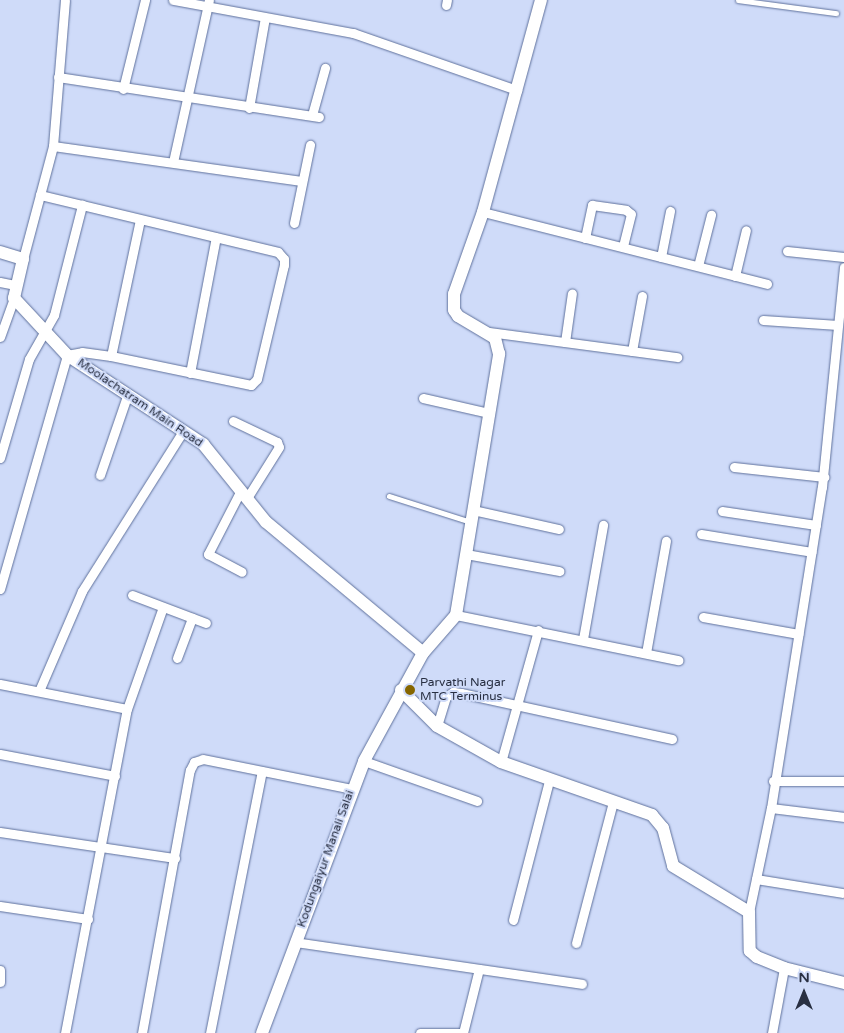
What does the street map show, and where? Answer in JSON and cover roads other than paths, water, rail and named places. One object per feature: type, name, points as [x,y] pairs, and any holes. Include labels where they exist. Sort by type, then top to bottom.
[{"type":"street","points":[[0,337],[15,292],[53,146],[64,0]]},
{"type":"street","points":[[123,89],[145,0]]},
{"type":"street","points":[[173,0],[208,3],[265,17],[353,33],[517,90]]},
{"type":"street","points":[[541,0],[483,212],[453,302],[458,316],[488,332],[495,338],[499,354],[456,615],[583,639],[678,660]]},
{"type":"street","points":[[173,162],[208,3]]},
{"type":"street","points":[[249,108],[265,17]]},
{"type":"street","points":[[58,77],[123,89],[316,116],[326,68]]},
{"type":"street","points":[[294,223],[310,145]]},
{"type":"street","points":[[53,146],[302,180]]},
{"type":"street","points":[[0,589],[67,355],[82,352],[111,356],[245,385],[255,383],[284,265],[284,259],[278,252],[40,195]]},
{"type":"street","points":[[0,458],[26,369],[44,331],[54,315],[82,205]]},
{"type":"street","points":[[586,238],[592,205],[626,210],[631,214],[623,247]]},
{"type":"street","points":[[661,257],[670,211]]},
{"type":"street","points":[[483,212],[766,284]]},
{"type":"street","points":[[698,266],[711,215]]},
{"type":"street","points":[[111,356],[140,220]]},
{"type":"street","points":[[735,276],[746,230]]},
{"type":"street","points":[[190,372],[216,237]]},
{"type":"street","points":[[787,251],[844,256]]},
{"type":"street","points":[[0,252],[23,259]]},
{"type":"street","points":[[844,267],[842,305],[838,325],[824,478],[771,808],[749,912],[750,951],[757,958],[784,968],[844,983]]},
{"type":"street","points":[[0,282],[15,292]]},
{"type":"street","name":"Moolachatram Main Road","points":[[15,292],[44,331],[67,355],[203,444],[266,522],[423,653]]},
{"type":"street","points":[[566,342],[572,292]]},
{"type":"street","points":[[632,351],[642,296]]},
{"type":"street","points":[[764,320],[838,325]]},
{"type":"street","points":[[488,332],[677,357]]},
{"type":"street","points":[[100,475],[128,396]]},
{"type":"street","points":[[423,398],[489,414]]},
{"type":"street","points":[[233,421],[277,442],[279,447],[243,495],[208,554],[242,572]]},
{"type":"street","points":[[39,691],[93,570],[184,431]]},
{"type":"street","points":[[734,467],[824,478]]},
{"type":"street","points":[[722,511],[816,525]]},
{"type":"street","points":[[472,516],[559,529]]},
{"type":"street","points":[[583,639],[603,525]]},
{"type":"street","points":[[701,534],[812,552]]},
{"type":"street","points":[[646,653],[666,541]]},
{"type":"street","points":[[466,554],[559,571]]},
{"type":"street","points":[[132,595],[206,623]]},
{"type":"street","points":[[65,1033],[128,709],[163,606]]},
{"type":"street","name":"Kodungaiyur Manali Salai","points":[[262,1033],[352,789],[364,762],[401,690],[423,653],[456,615]]},
{"type":"street","points":[[703,617],[798,634]]},
{"type":"street","points":[[177,658],[192,618]]},
{"type":"street","points":[[501,762],[538,630]]},
{"type":"street","points":[[0,684],[128,709]]},
{"type":"street","points":[[401,690],[437,726],[501,762],[550,781],[652,814],[663,828],[673,866],[749,912]]},
{"type":"street","points":[[437,726],[446,698],[453,692],[517,704],[672,739]]},
{"type":"street","points":[[0,754],[115,776]]},
{"type":"street","points":[[142,1033],[190,770],[194,762],[204,759],[352,789]]},
{"type":"street","points":[[364,762],[477,801]]},
{"type":"street","points":[[210,1033],[262,771]]},
{"type":"street","points":[[513,920],[550,781]]},
{"type":"street","points":[[774,781],[844,781]]},
{"type":"street","points":[[576,943],[613,802]]},
{"type":"street","points":[[771,808],[844,817]]},
{"type":"street","points":[[0,832],[175,858]]},
{"type":"street","points":[[756,879],[842,893]]},
{"type":"street","points":[[0,906],[88,919]]},
{"type":"street","points":[[296,942],[582,984]]},
{"type":"street","points":[[772,1033],[784,968]]},
{"type":"street","points":[[420,1033],[463,1033],[479,969]]},
{"type":"street","points":[[0,970],[0,982]]},
{"type":"lane","points":[[738,0],[836,13]]},
{"type":"lane","points":[[389,496],[472,516]]},
{"type":"place","name":"Parvathi Nagar MTC Terminus","points":[[410,690]]}]
